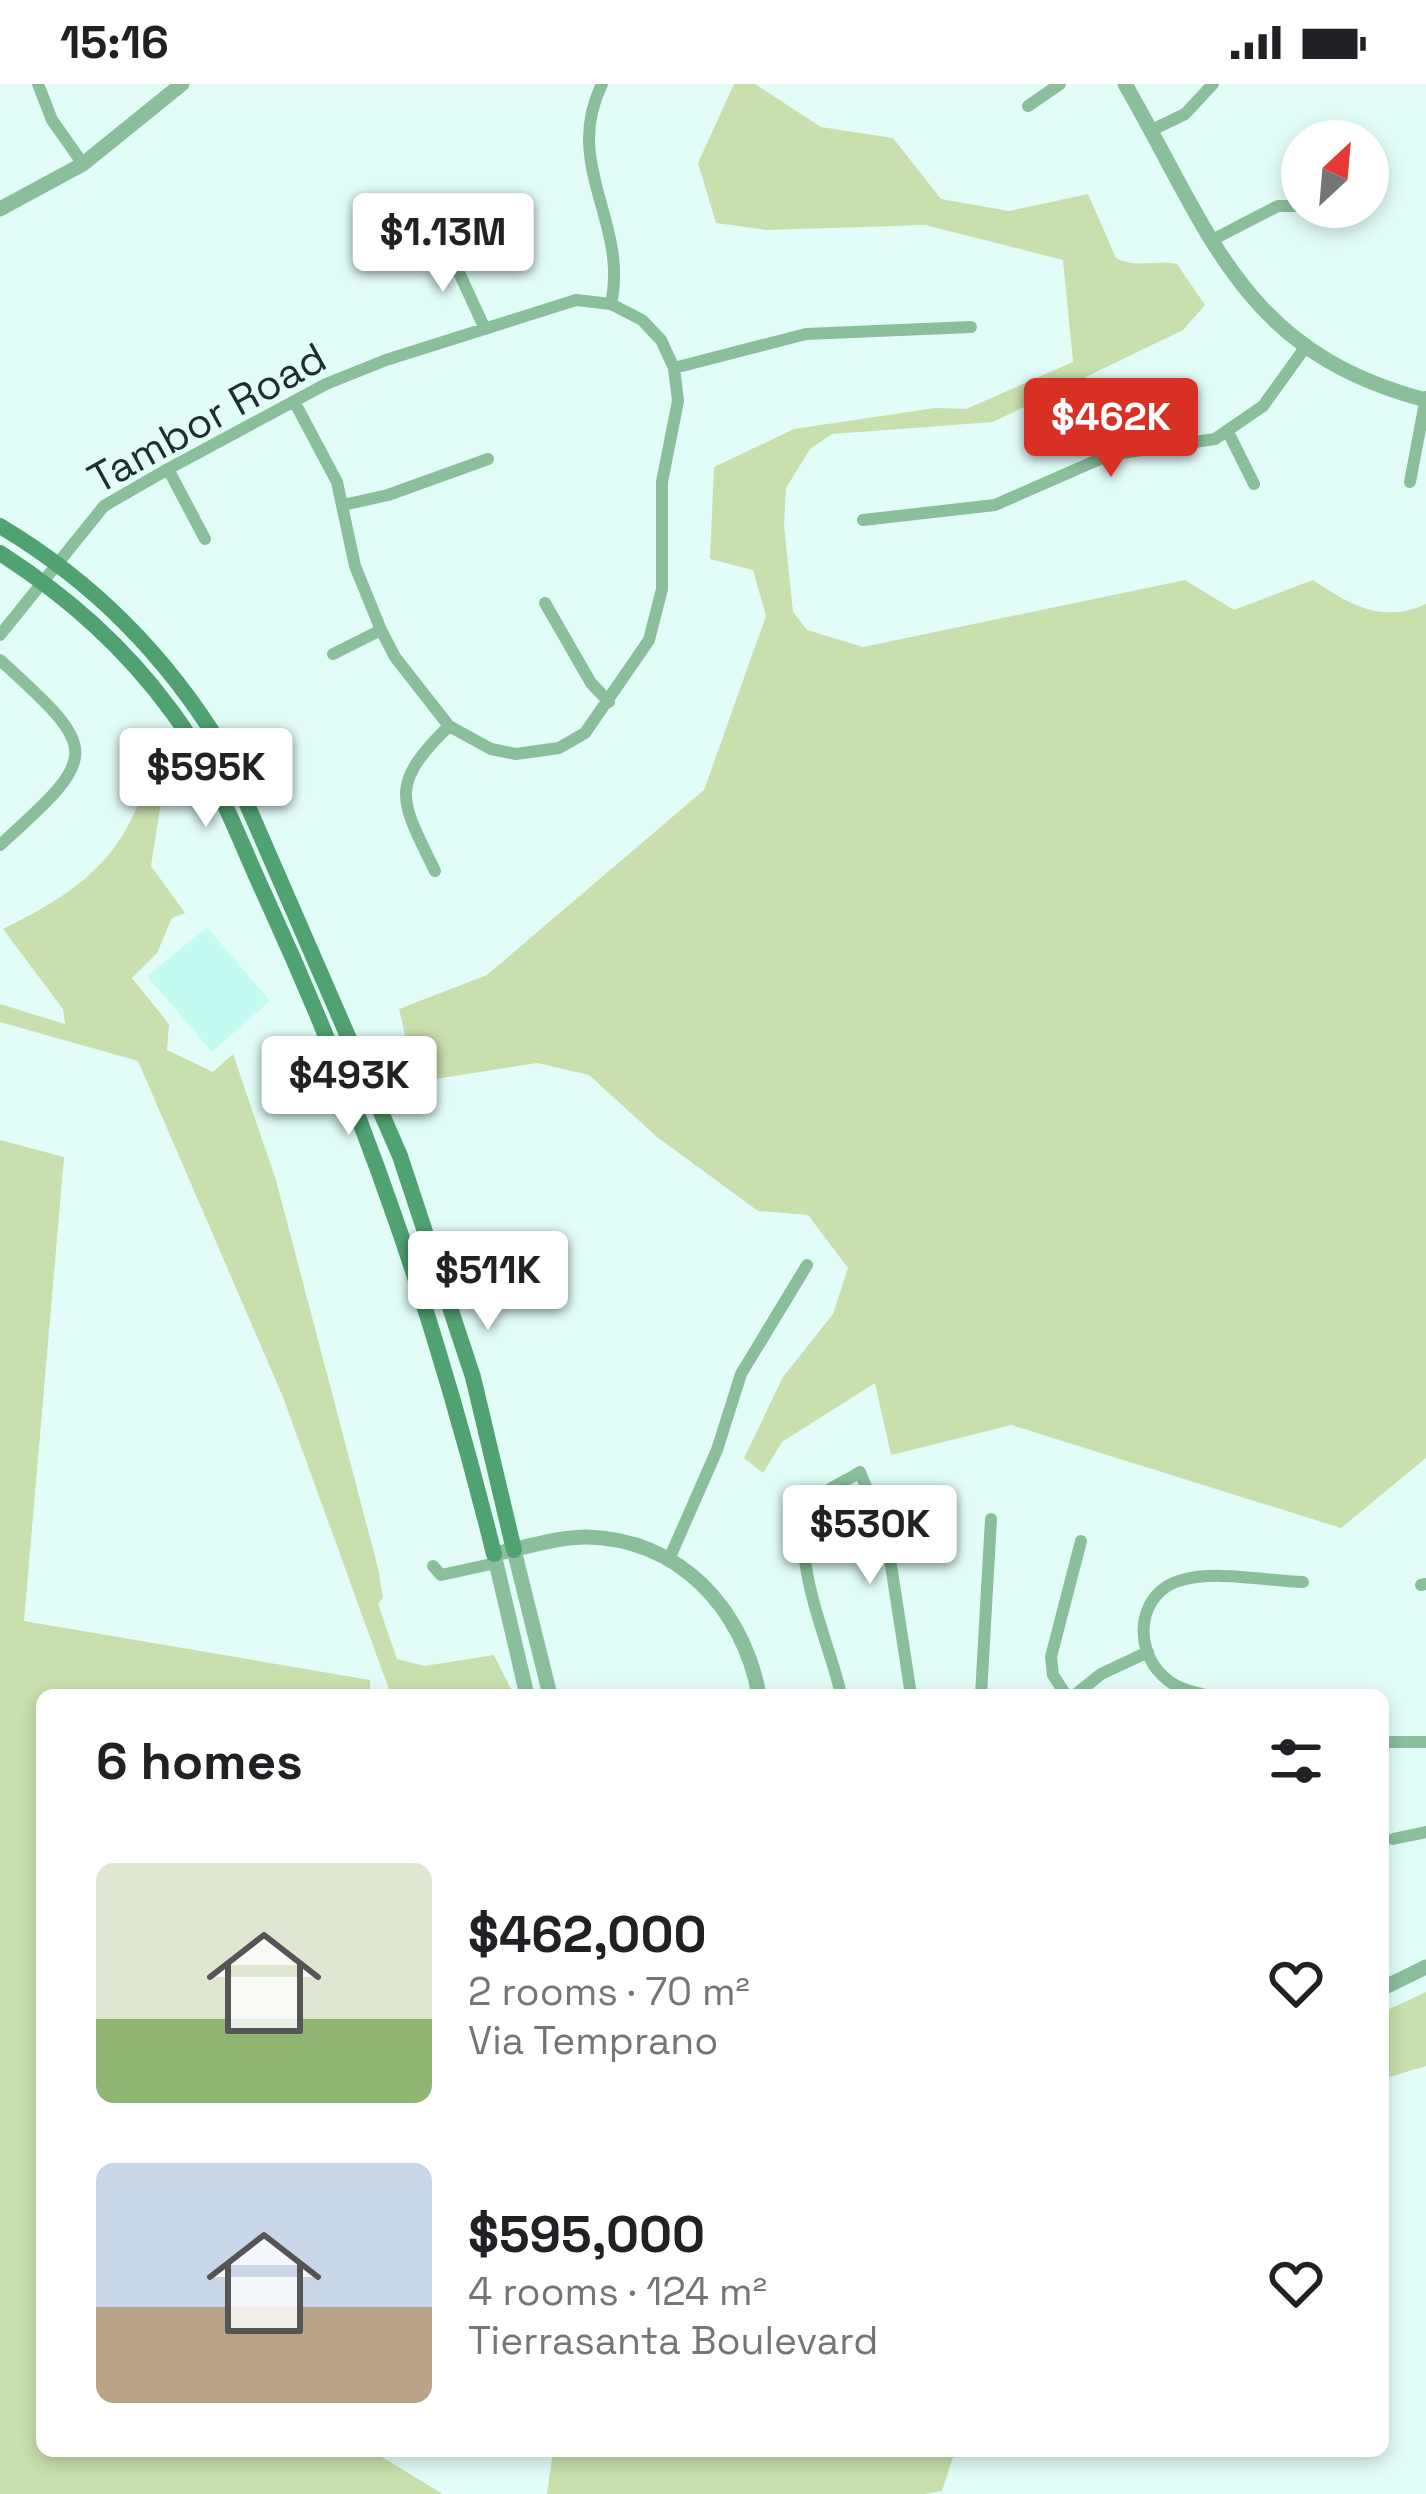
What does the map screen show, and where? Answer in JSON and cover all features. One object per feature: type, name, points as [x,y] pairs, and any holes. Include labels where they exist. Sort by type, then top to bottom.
[{"type":"main road","points":[[0,526],[56,561],[126,621],[193,700],[223,749],[393,1138],[473,1377],[514,1550]]},
{"type":"main road","points":[[0,553],[42,580],[111,638],[175,715],[204,763],[342,1072],[424,1289],[495,1558]]},
{"type":"main road","points":[[342,1072],[359,1089],[379,1135],[393,1138]]},
{"type":"street","points":[[38,84],[52,120],[83,164]]},
{"type":"street","points":[[0,209],[83,164],[182,84]]},
{"type":"street","points":[[296,404],[344,505],[355,566],[381,630],[395,657],[449,726],[491,749],[536,753],[585,733],[649,640],[662,589],[659,524],[678,401],[674,368],[662,340],[642,320],[611,304],[618,263],[589,163],[586,128],[602,84]]},
{"type":"street","points":[[1028,106],[1060,84]]},
{"type":"street","points":[[1126,84],[1257,306],[1304,349],[1366,384],[1426,399],[1410,482]]},
{"type":"street","points":[[1152,130],[1185,114],[1213,84]]},
{"type":"street","points":[[1214,239],[1281,206]]},
{"type":"street","points":[[444,240],[485,329]]},
{"type":"street","name":"Tambor Road","points":[[0,635],[104,506],[168,469],[386,360],[576,300],[611,304]]},
{"type":"street","points":[[674,368],[806,334],[971,327]]},
{"type":"street","points":[[863,520],[995,505],[1109,455],[1197,444],[1228,432],[1264,406],[1304,349]]},
{"type":"street","points":[[1228,432],[1254,484]]},
{"type":"street","points":[[344,505],[388,496],[488,459]]},
{"type":"street","points":[[168,469],[205,539]]},
{"type":"street","points":[[545,603],[591,683],[609,702]]},
{"type":"street","points":[[332,654],[381,630]]},
{"type":"street","points":[[0,660],[66,721],[75,756],[64,787],[0,845]]},
{"type":"street","points":[[435,871],[404,808],[402,790],[417,758],[449,726]]},
{"type":"street","points":[[670,1557],[717,1450],[741,1374],[807,1265]]},
{"type":"street","points":[[839,1689],[803,1553],[804,1522],[820,1496],[860,1472],[887,1539],[910,1689]]},
{"type":"street","points":[[981,1689],[991,1519]]},
{"type":"street","points":[[433,1566],[441,1575],[514,1550],[586,1537],[670,1557],[704,1584],[736,1624],[757,1689]]},
{"type":"street","points":[[1065,1689],[1053,1675],[1051,1657],[1081,1541]]},
{"type":"street","points":[[514,1550],[549,1689]]},
{"type":"street","points":[[495,1558],[526,1689]]},
{"type":"street","points":[[1183,1689],[1159,1673],[1148,1652],[1142,1622],[1162,1587],[1186,1578],[1303,1582]]},
{"type":"street","points":[[1079,1689],[1148,1652]]},
{"type":"street","points":[[1390,1742],[1426,1742]]},
{"type":"street","points":[[1393,1839],[1426,1832]]},
{"type":"street","points":[[1389,1985],[1426,1967]]},
{"type":"shaded area","points":[[734,84],[755,84],[821,127],[893,138],[941,199],[1009,211],[1088,194],[1116,258],[1177,264],[1205,305],[1183,330],[993,422],[832,434],[810,449],[786,488],[784,525],[793,612],[807,630],[863,647],[1185,580],[1234,610],[1313,580],[1340,597],[1381,612],[1426,604],[1426,1458],[1341,1528],[1011,1425],[891,1455],[875,1383],[782,1442],[763,1473],[744,1458],[783,1377],[833,1314],[848,1268],[808,1215],[758,1211],[657,1137],[589,1075],[537,1063],[416,1082],[399,1009],[487,975],[704,790],[766,616],[753,570],[710,559],[714,467],[794,429],[935,408],[966,409],[1073,362],[1063,260],[925,225],[767,230],[716,223],[698,163]]},
{"type":"shaded area","points":[[152,757],[168,757],[151,866],[185,913],[172,918],[157,953],[132,978],[169,1024],[167,1050],[213,1072],[233,1054],[276,1180],[378,1568],[383,1598],[378,1604],[397,1659],[424,1666],[494,1655],[511,1689],[389,1689],[283,1397],[138,1061],[0,1022],[0,1004],[65,1024],[63,1009],[3,929],[59,898],[102,863],[132,818]]},
{"type":"shaded area","points":[[207,927],[270,1001],[212,1052],[147,976]]},
{"type":"shaded area","points":[[0,1140],[64,1157],[24,1621],[370,1680],[370,1689],[36,1689],[36,2457],[382,2457],[443,2494],[0,2494]]},
{"type":"shaded area","points":[[1426,1992],[1426,2066],[1389,2077],[1389,2009]]},
{"type":"shaded area","points":[[552,2457],[953,2457],[942,2491],[923,2494],[547,2494]]}]
